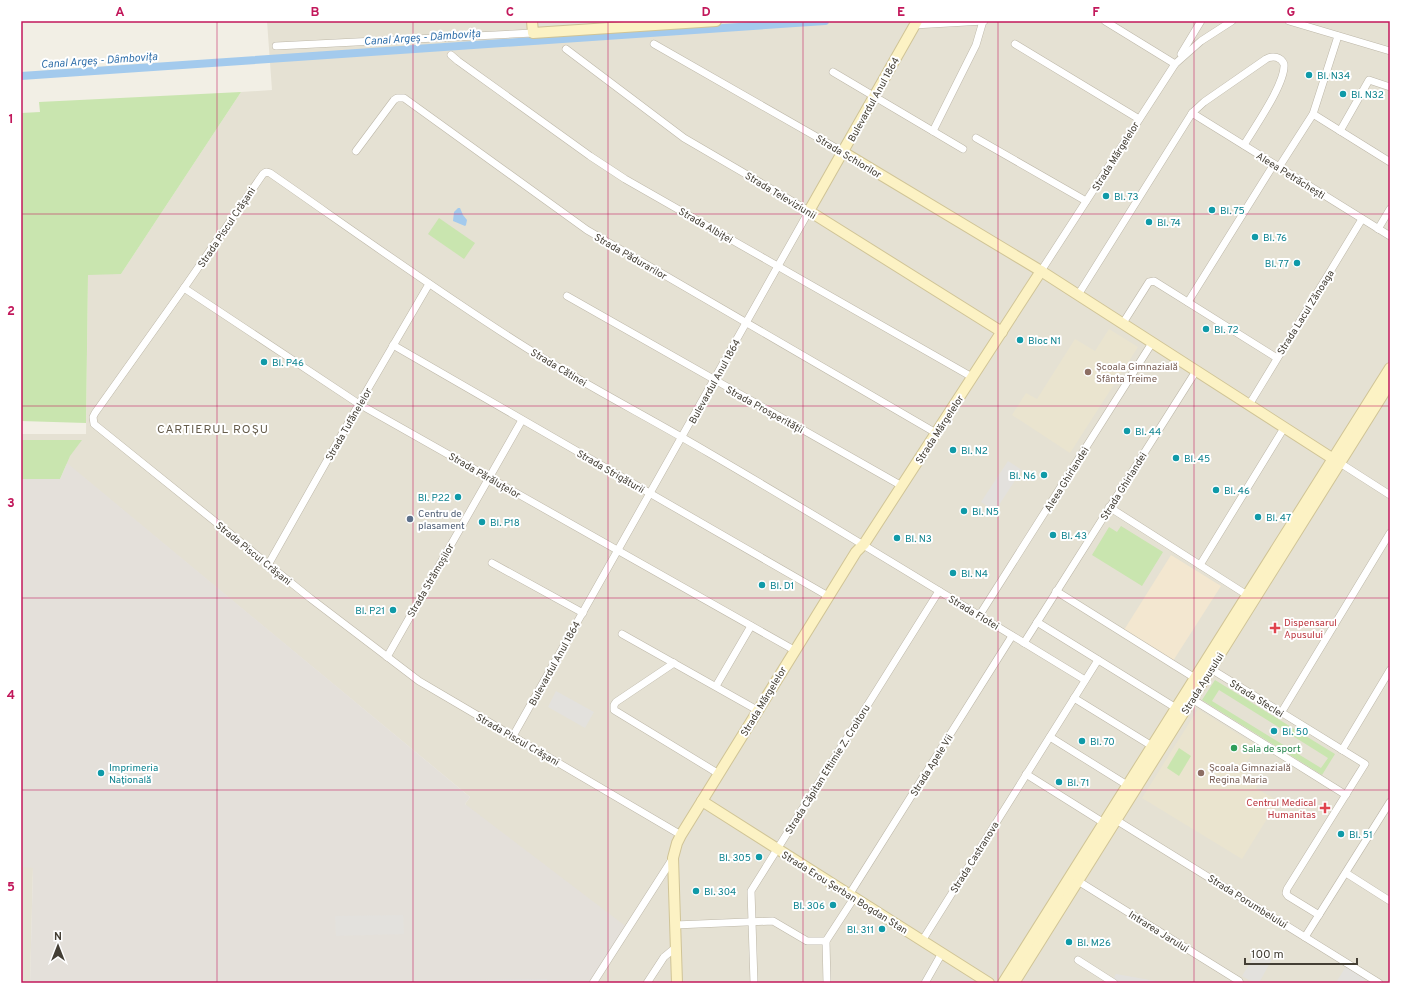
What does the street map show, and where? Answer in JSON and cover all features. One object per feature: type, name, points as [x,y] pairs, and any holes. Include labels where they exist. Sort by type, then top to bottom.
[{"type":"street","points":[[532,21],[533,33]]},
{"type":"street","points":[[276,46],[533,33],[716,21]]},
{"type":"street","points":[[915,23],[983,21],[982,29],[976,45],[933,131]]},
{"type":"street","points":[[1105,21],[1175,64],[1201,21]]},
{"type":"street","name":"Strada Mărgelelor","points":[[677,983],[673,858],[681,835],[856,552],[864,544],[902,486],[1175,64],[1193,47],[1232,21]]},
{"type":"street","points":[[1289,21],[1390,51]]},
{"type":"street","name":"Bulevardul Anul 1864","points":[[513,736],[915,23]]},
{"type":"street","points":[[1188,302],[1276,166],[1313,114],[1338,36]]},
{"type":"street","name":"Strada Schiorilor","points":[[654,44],[843,152],[1041,271]]},
{"type":"street","points":[[1015,44],[1139,119]]},
{"type":"street","name":"Strada Televiziunii","points":[[566,49],[684,138],[809,211],[1002,332]]},
{"type":"street","name":"Strada Albiței","points":[[451,55],[464,66],[625,179],[972,377]]},
{"type":"street","points":[[1078,295],[1192,113],[1204,102],[1266,59],[1272,56],[1279,58],[1284,64],[1283,73],[1274,95],[1244,145]]},
{"type":"street","points":[[833,72],[875,95],[963,149]]},
{"type":"street","points":[[1340,131],[1369,80],[1390,87]]},
{"type":"street","name":"Strada Pădurarilor","points":[[356,151],[394,100],[397,98],[404,98],[587,230],[936,433]]},
{"type":"street","name":"Aleea Petrăchești","points":[[1192,113],[1390,236]]},
{"type":"street","points":[[1313,114],[1390,162]]},
{"type":"street","points":[[976,138],[1086,201]]},
{"type":"street","name":"Strada Cătinei","points":[[266,172],[270,173],[429,284],[526,348],[682,437],[864,544]]},
{"type":"street","name":"Strada Piscul Crășani","points":[[266,172],[263,174],[96,413],[93,421],[97,428],[268,565],[419,681],[681,835]]},
{"type":"street","points":[[1378,229],[1390,209]]},
{"type":"street","name":"Strada Lacul Zănoaga","points":[[1249,405],[1362,219]]},
{"type":"street","points":[[1041,271],[1390,495]]},
{"type":"street","points":[[1123,324],[1151,281],[1188,302],[1277,358]]},
{"type":"street","name":"Strada Tufănelelor","points":[[268,565],[429,284]]},
{"type":"street","name":"Strada Părăluțelor","points":[[184,288],[359,404],[794,650]]},
{"type":"street","name":"Strada Prosperității","points":[[567,296],[902,486]]},
{"type":"street","name":"Aleea Ghirlandei","points":[[979,616],[1152,343]]},
{"type":"street","name":"Strada Strigăturii","points":[[393,346],[828,596]]},
{"type":"street","name":"Strada Apusului","points":[[1131,788],[1152,746],[1176,708],[1207,667],[1336,461],[1390,368]]},
{"type":"street","name":"Strada Ghirlandei","points":[[1024,643],[1196,371]]},
{"type":"street","name":"Strada Apusului","points":[[1336,461],[1390,383]]},
{"type":"street","name":"Strada Strămoșilor","points":[[387,657],[522,420]]},
{"type":"street","points":[[1200,565],[1284,428]]},
{"type":"street","points":[[1109,507],[1251,597]]},
{"type":"street","points":[[1281,713],[1390,533]]},
{"type":"street","name":"Strada Flotei","points":[[864,544],[1085,680]]},
{"type":"street","points":[[492,563],[583,613]]},
{"type":"street","name":"Strada Căpitan Eftimie Z. Croitoru","points":[[754,983],[751,891],[939,591]]},
{"type":"street","name":"Strada Apusului","points":[[1056,591],[1198,680]]},
{"type":"street","points":[[1037,622],[1176,708]]},
{"type":"street","points":[[716,686],[751,626]]},
{"type":"street","points":[[622,634],[757,710]]},
{"type":"street","name":"Strada Apele Vii","points":[[826,941],[852,896],[1012,636]]},
{"type":"street","name":"Strada Castranova","points":[[922,941],[1098,660]]},
{"type":"street","points":[[674,663],[616,702],[614,705],[614,710],[719,774]]},
{"type":"street","name":"Strada Sfeclei","points":[[1207,667],[1365,764],[1346,795]]},
{"type":"street","points":[[1342,750],[1390,670]]},
{"type":"street","name":"Strada Apusului","points":[[1014,983],[1078,881],[1131,788],[1192,699],[1198,680]]},
{"type":"street","points":[[1074,698],[1152,746]]},
{"type":"street","points":[[1192,699],[1346,795],[1286,893],[1288,896],[1318,915]]},
{"type":"street","points":[[1050,737],[1131,788]]},
{"type":"street","points":[[1026,774],[1110,823]]},
{"type":"street","name":"Strada Erou Șerban Bogdan Stan","points":[[702,801],[989,983]]},
{"type":"street","points":[[1305,937],[1390,802]]},
{"type":"street","name":"Strada Apusului","points":[[1002,983],[1110,823]]},
{"type":"street","name":"Strada Porumbelului","points":[[1110,823],[1305,937],[1379,983]]},
{"type":"street","name":"Strada Mărgelelor","points":[[593,983],[673,858]]},
{"type":"street","points":[[1346,873],[1390,901]]},
{"type":"street","name":"Intrarea Jarului","points":[[1078,881],[1240,983]]},
{"type":"street","points":[[675,925],[774,921],[806,941],[826,941],[827,983]]},
{"type":"street","points":[[647,983],[664,957],[676,948]]},
{"type":"street","points":[[925,983],[942,953]]},
{"type":"street","points":[[1078,960],[1114,983]]},
{"type":"shaded area","points":[[267,21],[1390,21],[1390,983],[593,983],[465,804],[470,797],[67,464],[21,479],[21,434],[86,434],[88,274],[121,274],[241,92],[272,90]]},
{"type":"shaded area","name":"Școala Gimnazială Sfânta Treime","points":[[1109,329],[1138,347],[1070,453],[1012,415],[1026,393],[1037,399],[1075,339],[1095,351]]},
{"type":"shaded area","points":[[1008,461],[1022,470],[995,511],[981,502]]},
{"type":"shaded area","points":[[67,463],[470,797],[465,804],[628,928],[593,983],[30,983],[33,868],[21,867],[21,479],[60,479]]},
{"type":"shaded area","points":[[1171,555],[1221,586],[1173,661],[1124,630]]},
{"type":"shaded area","points":[[556,691],[594,712],[585,728],[548,707]]},
{"type":"shaded area","name":"Școala Gimnazială Regina Maria","points":[[1198,709],[1257,746],[1241,771],[1259,782],[1256,788],[1278,801],[1242,859],[1142,798]]},
{"type":"shaded area","points":[[21,867],[33,867],[30,983],[21,983]]},
{"type":"shaded area","points":[[403,915],[404,934],[336,936],[335,916]]},
{"type":"shaded area","points":[[1257,951],[1272,959],[1259,983],[1254,983],[1242,976]]},
{"type":"shaded area","points":[[1348,963],[1367,976],[1363,983],[1340,983],[1337,981]]},
{"type":"shaded area","points":[[1116,974],[1167,983],[1114,983],[1112,982]]},
{"type":"shaded area","points":[[547,979],[547,983],[476,983],[476,980]]},
{"type":"green space","points":[[241,92],[121,274],[88,275],[86,423],[21,421],[21,113],[40,112],[39,102]]},
{"type":"green space","points":[[439,218],[475,243],[464,259],[428,234]]},
{"type":"green space","points":[[21,440],[82,440],[70,456],[60,479],[21,479]]},
{"type":"green space","points":[[1121,526],[1163,552],[1142,586],[1092,555],[1109,527],[1117,532]]},
{"type":"green space","points":[[1215,680],[1335,754],[1322,775],[1202,700]],"holes":[[[1219,690],[1328,758],[1321,768],[1212,701]]]},
{"type":"green space","points":[[1179,748],[1191,756],[1179,776],[1167,768]]},
{"type":"water","points":[[460,208],[467,220],[465,226],[453,221],[454,212]]},
{"type":"waterway","name":"Canal Argeș - Dâmbovița","points":[[21,76],[825,21]]},
{"type":"place","name":"Bl. N34","points":[[1309,75]]},
{"type":"place","name":"Bl. N32","points":[[1343,94]]},
{"type":"place","name":"Bl. 73","points":[[1106,196]]},
{"type":"place","name":"Bl. 75","points":[[1212,210]]},
{"type":"place","name":"Bl. 74","points":[[1149,222]]},
{"type":"place","name":"Bl. 76","points":[[1255,237]]},
{"type":"place","name":"Bl. 77","points":[[1297,263]]},
{"type":"place","name":"Bl. 72","points":[[1206,329]]},
{"type":"place","name":"Bloc N1","points":[[1020,340]]},
{"type":"place","name":"Bl. P46","points":[[264,362]]},
{"type":"place","name":"Școala Gimnazială Sfânta Treime","points":[[1088,372]]},
{"type":"place","name":"Bl. 44","points":[[1127,431]]},
{"type":"place","name":"Bl. N2","points":[[953,450]]},
{"type":"place","name":"Bl. 45","points":[[1176,458]]},
{"type":"place","name":"Bl. N6","points":[[1044,475]]},
{"type":"place","name":"Bl. 46","points":[[1216,490]]},
{"type":"place","name":"Bl. P22","points":[[458,497]]},
{"type":"place","name":"Bl. N5","points":[[964,511]]},
{"type":"place","name":"Bl. 47","points":[[1258,517]]},
{"type":"place","name":"Centru de plasament","points":[[410,519]]},
{"type":"place","name":"Bl. P18","points":[[482,522]]},
{"type":"place","name":"Bl. 43","points":[[1053,535]]},
{"type":"place","name":"Bl. N3","points":[[897,538]]},
{"type":"place","name":"Bl. N4","points":[[953,573]]},
{"type":"place","name":"Bl. D1","points":[[762,585]]},
{"type":"place","name":"Bl. P21","points":[[393,610]]},
{"type":"place","name":"Dispensarul Apusului","points":[[1275,628]]},
{"type":"place","name":"Bl. 50","points":[[1274,731]]},
{"type":"place","name":"Bl. 70","points":[[1082,741]]},
{"type":"place","name":"Sala de sport","points":[[1234,748]]},
{"type":"place","name":"Imprimeria Națională","points":[[101,773]]},
{"type":"place","name":"Școala Gimnazială Regina Maria","points":[[1201,773]]},
{"type":"place","name":"Bl. 71","points":[[1059,782]]},
{"type":"place","name":"Centrul Medical Humanitas","points":[[1325,808]]},
{"type":"place","name":"Bl. 51","points":[[1341,834]]},
{"type":"place","name":"Bl. 305","points":[[759,857]]},
{"type":"place","name":"Bl. 304","points":[[696,891]]},
{"type":"place","name":"Bl. 306","points":[[833,905]]},
{"type":"place","name":"Bl. 311","points":[[882,929]]},
{"type":"place","name":"Bl. M26","points":[[1069,942]]},
{"type":"district","name":"CARTIERUL ROȘU","points":[[213,429]]}]
